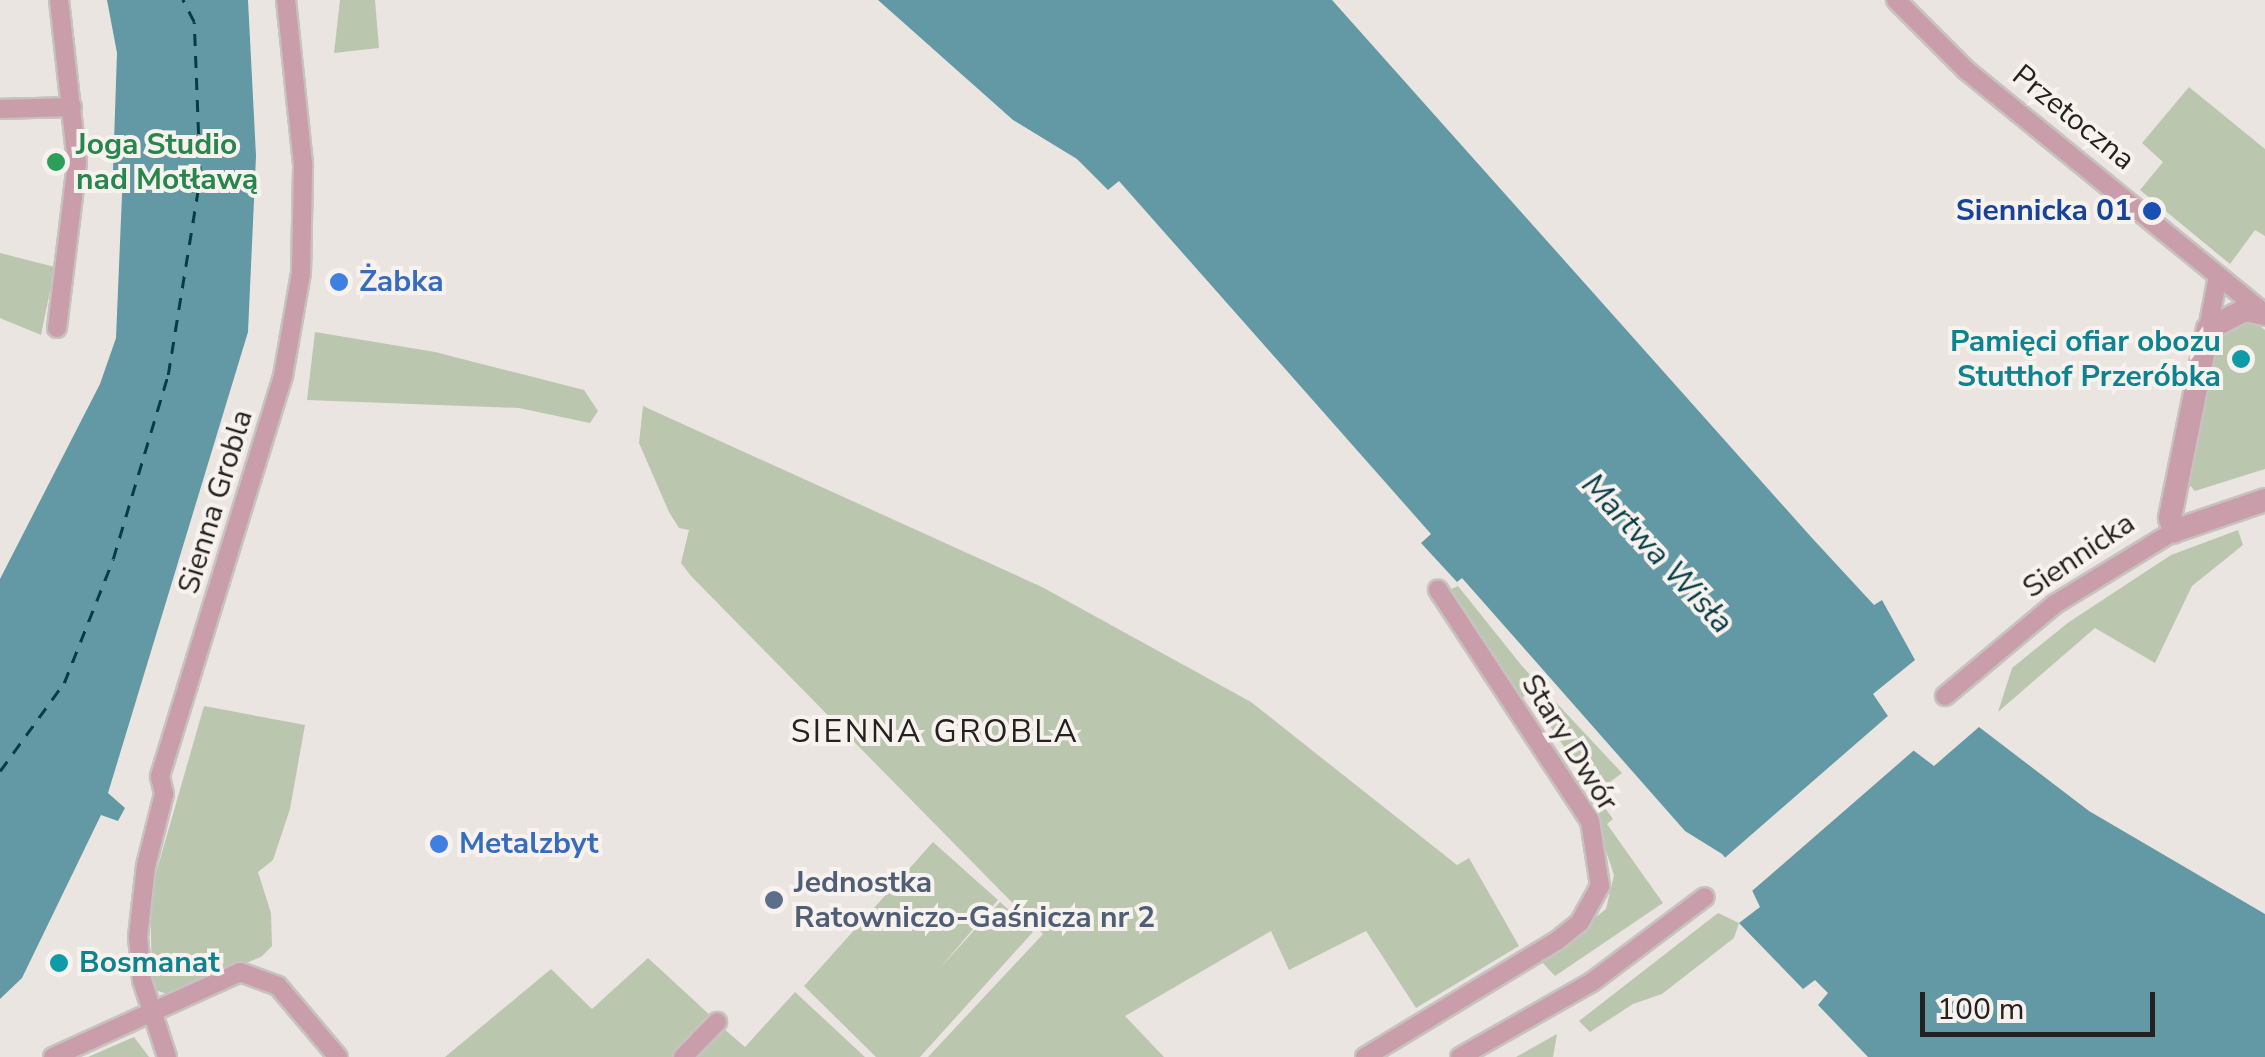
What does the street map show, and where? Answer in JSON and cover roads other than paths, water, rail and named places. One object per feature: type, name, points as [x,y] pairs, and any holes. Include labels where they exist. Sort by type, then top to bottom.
[{"type":"street","points":[[57,328],[75,219],[72,107],[59,0]]},
{"type":"street","name":"Sienna Grobla","points":[[167,1057],[151,1012],[139,928],[164,794],[160,776],[271,418],[301,272],[303,164],[286,0]]},
{"type":"street","name":"Przetoczna","points":[[1896,0],[1966,70],[2262,311]]},
{"type":"street","points":[[0,109],[72,107]]},
{"type":"street","points":[[2174,531],[2169,506],[2218,276]]},
{"type":"street","name":"Przetoczna","points":[[2208,329],[2262,311]]},
{"type":"street","name":"Siennicka","points":[[1945,696],[2055,604],[2174,531],[2265,500]]},
{"type":"street","name":"Stary Dwór","points":[[1365,1057],[1558,940],[1580,922],[1600,886],[1590,821],[1438,590]]},
{"type":"street","points":[[1460,1057],[1567,996],[1705,897]]},
{"type":"street","points":[[53,1057],[225,977],[252,973],[278,986],[338,1057]]},
{"type":"street","points":[[683,1057],[717,1022]]},
{"type":"water","points":[[107,0],[248,0],[256,156],[248,332],[108,793],[125,808],[118,821],[101,815],[22,978],[0,999],[0,579],[100,384],[116,338],[123,171],[113,170],[117,53]]},
{"type":"water","name":"Martwa Wisła","points":[[878,0],[1332,0],[1812,538],[1874,605],[1882,600],[1915,660],[1873,694],[1909,747],[1934,766],[1979,727],[2089,811],[2265,914],[2265,1057],[1868,1057],[1818,1005],[1828,993],[1815,980],[1803,989],[1739,923],[1760,907],[1750,886],[1722,854],[1685,831],[1462,578],[1457,582],[1421,543],[1431,534],[1119,181],[1108,190],[1077,159],[1013,120]]},
{"type":"place","name":"Joga Studio nad Motławą","points":[[56,162]]},
{"type":"place","name":"Siennicka 01","points":[[2152,211]]},
{"type":"place","name":"Żabka","points":[[339,282]]},
{"type":"place","name":"Pamięci ofiar obozu Stutthof Przeróbka","points":[[2241,359]]},
{"type":"place","name":"Metalzbyt","points":[[439,844]]},
{"type":"place","name":"Jednostka Ratowniczo-Gaśnicza nr 2","points":[[774,900]]},
{"type":"place","name":"Bosmanat","points":[[59,963]]},
{"type":"district","name":"SIENNA GROBLA","points":[[935,732]]}]
